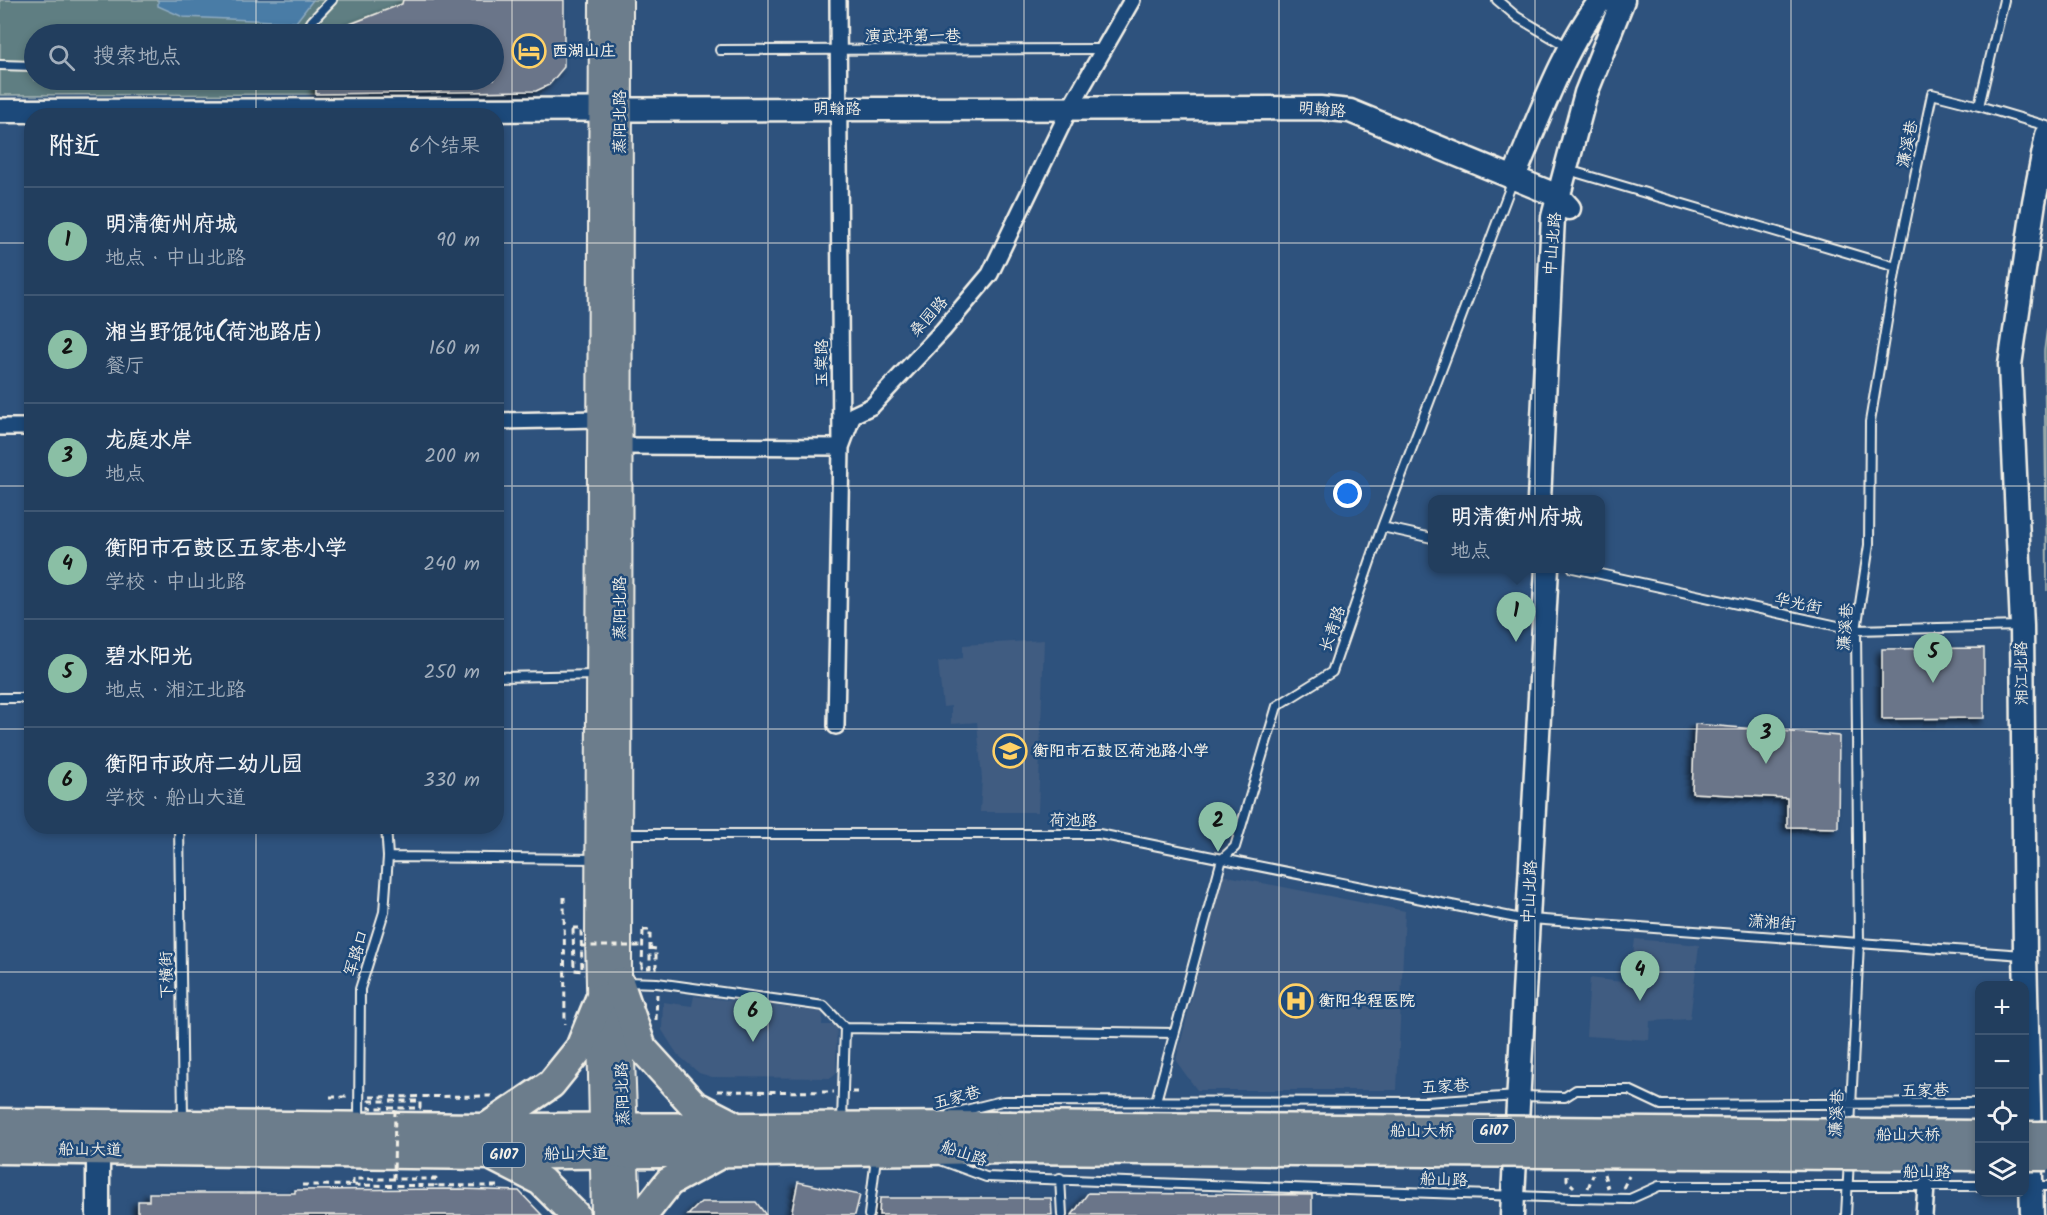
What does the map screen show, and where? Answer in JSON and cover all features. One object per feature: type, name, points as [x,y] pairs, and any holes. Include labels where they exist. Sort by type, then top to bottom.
[{"type":"highway","points":[[609,990],[642,1048],[694,1105],[730,1139],[669,1182],[643,1215]]},
{"type":"highway","points":[[574,1215],[541,1181],[488,1141],[551,1084],[580,1048],[609,990]]},
{"type":"highway","name":"船山大道","points":[[0,1123],[183,1124],[359,1111],[488,1141]]},
{"type":"highway","name":"船山大道","points":[[730,1139],[842,1126],[910,1137],[1008,1138]]},
{"type":"highway","name":"船山大桥","points":[[1008,1138],[1975,1135]]},
{"type":"highway","points":[[2029,1136],[2047,1136]]},
{"type":"highway","name":"船山大道","points":[[0,1149],[98,1150],[488,1141],[730,1139],[877,1150],[910,1137]]},
{"type":"highway","name":"船山大桥","points":[[1008,1138],[1975,1156]]},
{"type":"highway","points":[[2029,1156],[2047,1156]]},
{"type":"main road","name":"蒸阳北路","points":[[602,0],[611,113],[619,446],[621,834],[609,990]]},
{"type":"main road","name":"蒸阳北路","points":[[604,1215],[612,1140],[609,990],[598,859],[598,419],[611,113],[620,0]]},
{"type":"main road","points":[[1512,183],[1571,49],[1589,14],[1601,0]]},
{"type":"main road","name":"中山北路","points":[[1539,495],[1561,203],[1586,93],[1623,0]]},
{"type":"main road","name":"中山北路","points":[[1551,495],[1566,220],[1561,203],[1578,173],[1597,97],[1634,0]]},
{"type":"main road","name":"明翰路","points":[[504,113],[1068,112],[1320,108],[1350,111],[1561,203]]},
{"type":"main road","name":"明翰路","points":[[0,111],[24,111]]},
{"type":"main road","name":"明翰路","points":[[504,117],[611,113]]},
{"type":"main road","points":[[0,118],[24,118]]},
{"type":"main road","name":"湘江北路","points":[[2032,1215],[2034,1186],[2025,955],[2022,626],[2010,365],[2034,202],[2047,135]]},
{"type":"main road","name":"湘江北路","points":[[2047,196],[2023,367],[2047,1163]]},
{"type":"main road","name":"中山北路","points":[[1507,1205],[1522,919],[1535,573]]},
{"type":"main road","name":"中山北路","points":[[1522,919],[1547,573]]},
{"type":"main road","name":"蒸阳北路","points":[[612,1140],[628,1215]]},
{"type":"main road","points":[[98,1150],[98,1215]]},
{"type":"street","name":"玉棠路","points":[[836,726],[841,447],[838,0]]},
{"type":"street","name":"桑园路","points":[[841,447],[852,415],[872,406],[943,330],[990,274],[1068,112],[1132,0]]},
{"type":"street","points":[[504,421],[598,419]]},
{"type":"street","points":[[0,427],[24,427]]},
{"type":"street","points":[[619,446],[841,447]]},
{"type":"street","points":[[1924,1215],[1926,1186]]},
{"type":"lane","points":[[310,24],[332,0]]},
{"type":"lane","points":[[1497,0],[1517,16],[1571,49]]},
{"type":"lane","points":[[2004,0],[1979,106],[2047,126]]},
{"type":"lane","name":"演武坪第一巷","points":[[720,50],[1105,49]]},
{"type":"lane","points":[[0,65],[24,66]]},
{"type":"lane","name":"濂溪巷","points":[[1846,1215],[1859,944],[1857,630],[1869,545],[1870,422],[1896,267],[1932,94],[1979,106]]},
{"type":"lane","points":[[1578,173],[1896,267]]},
{"type":"lane","name":"长青路","points":[[1156,1101],[1222,859],[1235,847],[1277,706],[1332,672],[1382,527],[1512,183]]},
{"type":"lane","points":[[1382,527],[1428,537]]},
{"type":"lane","name":"华光街","points":[[1596,573],[1857,630],[2022,626]]},
{"type":"lane","points":[[504,677],[598,675]]},
{"type":"lane","points":[[0,698],[24,698]]},
{"type":"lane","name":"下横街","points":[[179,834],[183,1124]]},
{"type":"lane","name":"军路口","points":[[359,1111],[360,989],[384,912],[388,857],[387,834]]},
{"type":"lane","name":"荷池路","points":[[621,834],[1099,834],[1522,919]]},
{"type":"lane","points":[[388,857],[598,859]]},
{"type":"lane","name":"潇湘街","points":[[1522,919],[2025,955]]},
{"type":"lane","points":[[609,990],[657,983],[824,1006],[844,1028],[842,1126]]},
{"type":"lane","points":[[844,1028],[1174,1033]]},
{"type":"lane","name":"五家巷","points":[[910,1137],[1002,1101],[1426,1102],[1513,1096],[1565,1097],[1576,1090],[1629,1090],[1661,1105],[1975,1103]]},
{"type":"lane","name":"船山路","points":[[910,1137],[986,1177],[1060,1178],[1507,1205],[1630,1199],[1659,1186],[1975,1186]]},
{"type":"lane","points":[[869,1215],[877,1150]]},
{"type":"lane","points":[[1060,1178],[1062,1215]]},
{"type":"path","points":[[564,897],[565,1028]]},
{"type":"path","points":[[643,930],[650,930],[650,969],[642,969],[642,946],[643,930]]},
{"type":"path","points":[[573,942],[574,956]]},
{"type":"path","points":[[581,946],[642,946]]},
{"type":"path","points":[[650,946],[656,949],[656,1023]]},
{"type":"path","points":[[565,947],[573,947]]},
{"type":"path","points":[[712,1091],[862,1092]]},
{"type":"path","points":[[388,1101],[502,1095]]},
{"type":"path","points":[[330,1097],[359,1111],[396,1099],[407,1101]]},
{"type":"path","points":[[394,1108],[394,1179]]},
{"type":"path","points":[[1567,1173],[1570,1185],[1579,1190],[1589,1188],[1593,1179],[1593,1166]]},
{"type":"path","points":[[1604,1166],[1604,1179],[1608,1188],[1614,1190],[1626,1186],[1630,1171]]},
{"type":"path","points":[[353,1185],[352,1179],[436,1179],[436,1186]]},
{"type":"path","points":[[302,1185],[507,1186]]},
{"type":"shaded area","points":[[158,0],[313,0],[296,22],[183,17],[158,6]]},
{"type":"shaded area","name":"衡阳市石鼓区荷池路小学","points":[[1044,640],[1038,812],[980,812],[982,779],[977,722],[951,724],[951,706],[943,707],[938,662],[963,658],[963,645]]},
{"type":"shaded area","name":"衡阳华程医院","points":[[1222,875],[1405,911],[1397,1090],[1197,1090],[1176,1061]]},
{"type":"shaded area","points":[[1635,939],[1699,945],[1690,1019],[1650,1021],[1649,1040],[1586,1036],[1590,978],[1629,983]]},
{"type":"shaded area","points":[[694,996],[823,1012],[822,1025],[837,1025],[836,1074],[831,1078],[712,1077],[699,1073],[677,1054],[662,1030],[663,1002],[692,1006]]},
{"type":"green space","points":[[0,0],[403,0],[402,4],[349,24],[24,24],[24,90],[316,90],[316,94],[0,95]]},
{"type":"green space","points":[[2047,328],[2047,591],[2044,351]]},
{"type":"building","name":"西湖山庄","points":[[403,0],[564,0],[564,67],[549,85],[536,91],[316,94],[316,90],[504,90],[504,24],[351,24],[402,4]]},
{"type":"building","points":[[1984,648],[1984,718],[1882,719],[1882,649]]},
{"type":"building","points":[[1695,724],[1839,736],[1838,828],[1787,827],[1787,798],[1692,793]]},
{"type":"building","points":[[798,1182],[860,1195],[855,1215],[791,1215]]},
{"type":"building","points":[[295,1190],[519,1191],[542,1215],[138,1215],[138,1201],[149,1201],[149,1193],[295,1193]]},
{"type":"building","points":[[1088,1193],[1312,1195],[1312,1215],[1072,1215]]},
{"type":"building","points":[[880,1198],[1051,1198],[1052,1215],[879,1215]]},
{"type":"building","points":[[701,1202],[756,1202],[766,1215],[688,1215]]},
{"type":"place","name":"西湖山庄","points":[[529,51]]},
{"type":"place","name":"明清衡州府城","points":[[1516,642]]},
{"type":"place","name":"碧水阳光","points":[[1933,683]]},
{"type":"place","name":"衡阳市石鼓区荷池路小学","points":[[1010,751]]},
{"type":"place","name":"龙庭水岸","points":[[1766,764]]},
{"type":"place","name":"湘当野馄饨(荷池路店）","points":[[1218,852]]},
{"type":"place","name":"衡阳华程医院","points":[[1296,1001]]},
{"type":"place","name":"衡阳市石鼓区五家巷小学","points":[[1640,1001]]},
{"type":"place","name":"衡阳市政府二幼儿园","points":[[753,1042]]}]
